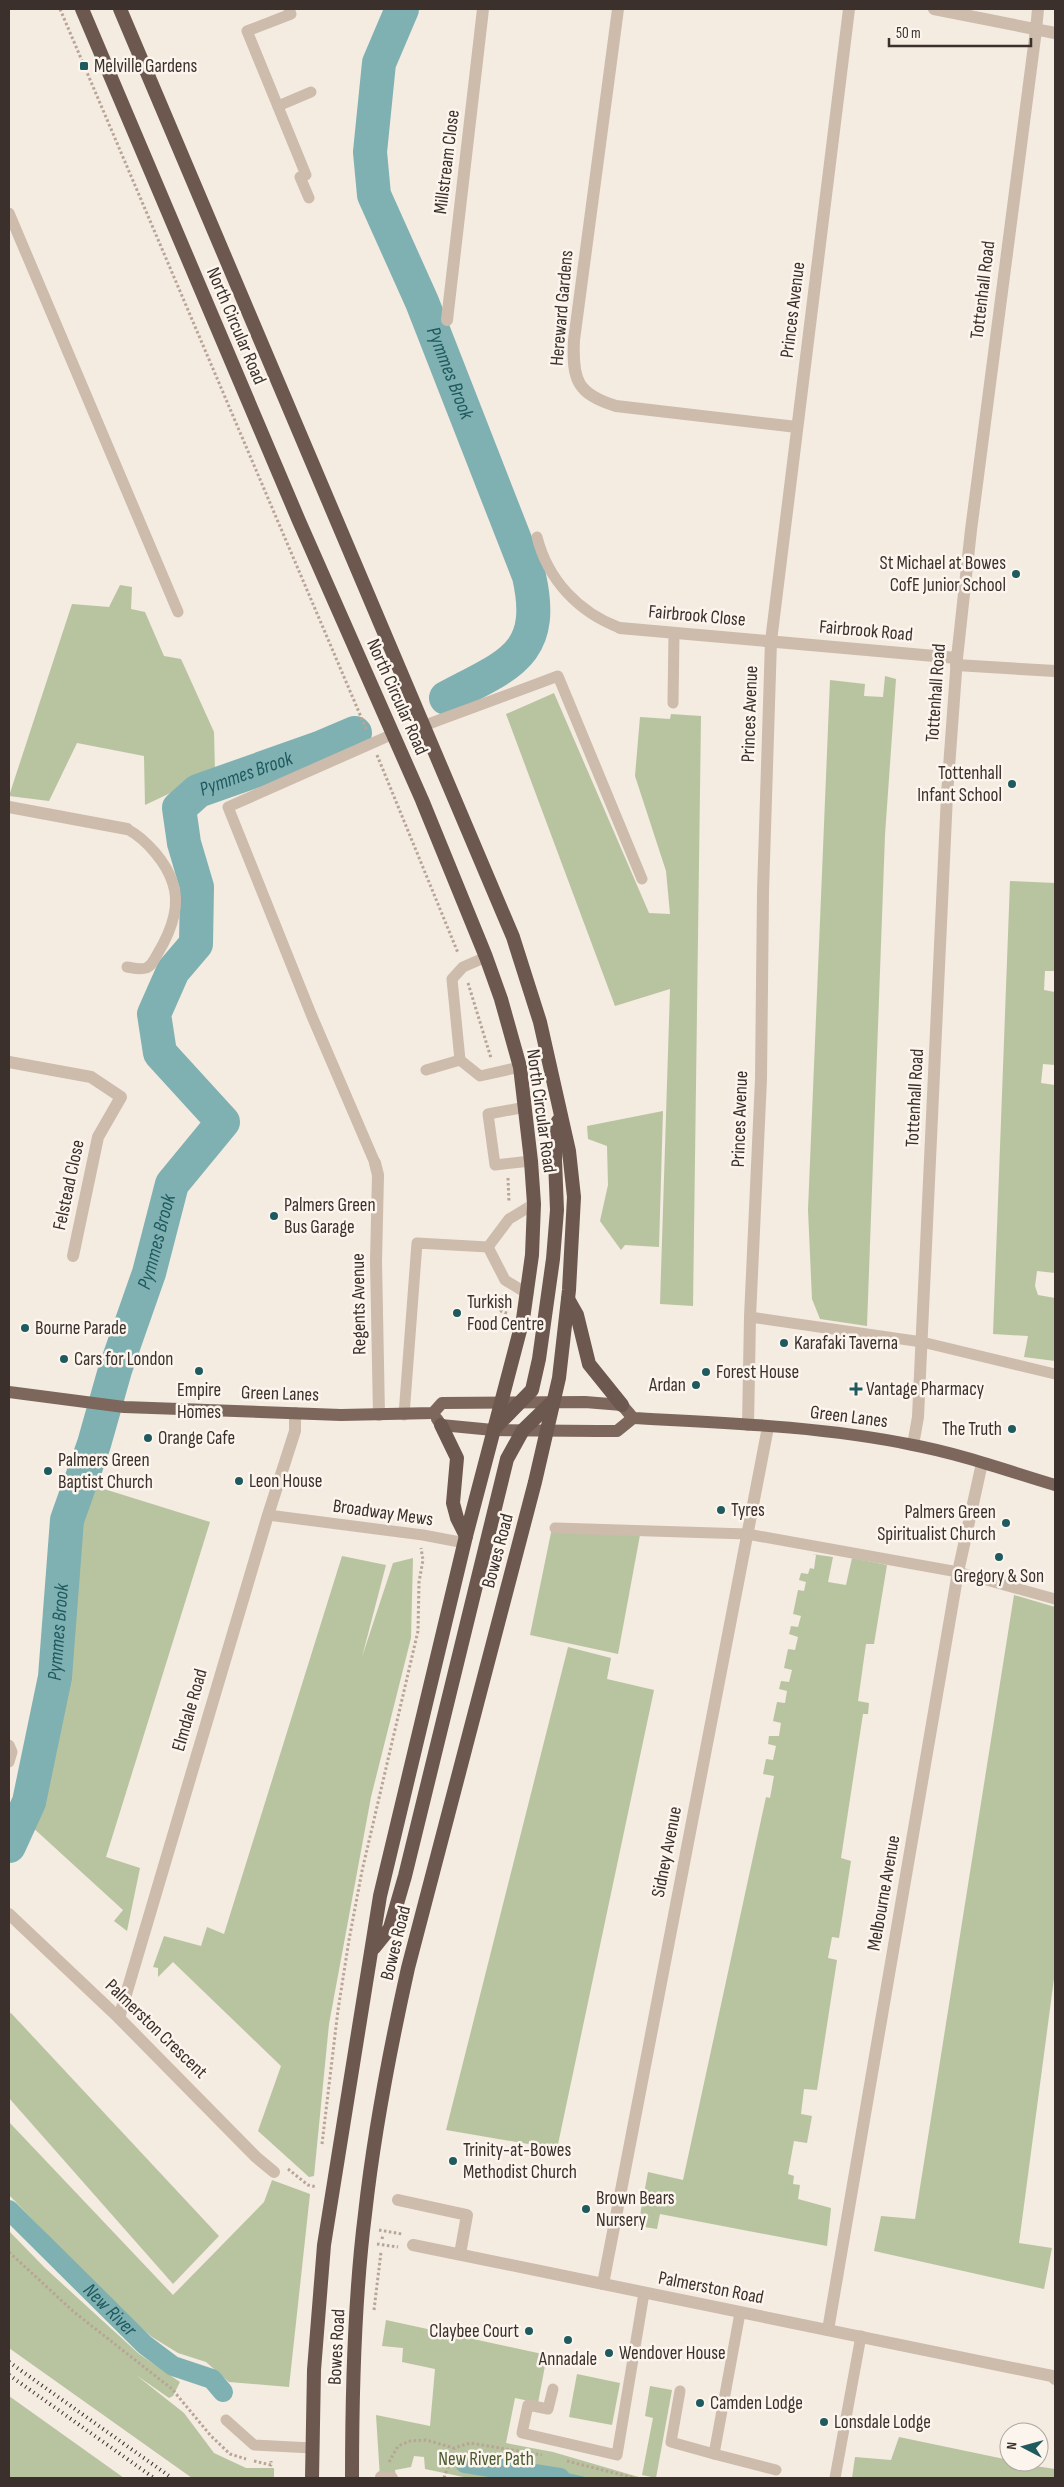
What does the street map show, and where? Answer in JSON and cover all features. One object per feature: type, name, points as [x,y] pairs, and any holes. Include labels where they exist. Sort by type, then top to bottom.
[{"type":"highway","name":"North Circular Road","points":[[82,9],[240,384],[393,734],[502,999],[520,1066],[526,1107],[534,1204],[528,1294],[522,1327],[494,1430]]},
{"type":"highway","name":"North Circular Road","points":[[120,9],[513,937],[525,971],[540,1022],[569,1151],[574,1197],[568,1299],[561,1363],[546,1429]]},
{"type":"highway","points":[[494,1430],[532,1390],[547,1308],[557,1210],[555,1160],[560,1110]]},
{"type":"highway","points":[[568,1299],[577,1315],[589,1364],[622,1405]]},
{"type":"highway","points":[[374,1948],[390,1928],[507,1459],[524,1430],[552,1402]]},
{"type":"highway","points":[[437,1419],[457,1458],[453,1503],[456,1518],[465,1540]]},
{"type":"highway","name":"Bowes Road","points":[[352,2478],[352,2401],[362,2243],[394,2033],[408,1968],[536,1482],[546,1429]]},
{"type":"highway","name":"Bowes Road","points":[[312,2478],[314,2370],[324,2245],[374,1948],[380,1896],[465,1540],[494,1430]]},
{"type":"main road","name":"Green Lanes","points":[[9,1392],[124,1407],[404,1415],[494,1430],[617,1431],[633,1418],[748,1425],[864,1437],[913,1445],[1055,1485]]},
{"type":"main road","name":"Green Lanes","points":[[437,1419],[442,1403],[552,1402],[622,1405]]},
{"type":"main road","points":[[622,1405],[633,1418]]},
{"type":"street","name":"Millstream Close","points":[[447,320],[483,9]]},
{"type":"street","name":"Hereward Gardens","points":[[618,9],[574,340],[573,362],[575,377],[583,390],[599,401],[616,406],[797,427]]},
{"type":"street","name":"Princes Avenue","points":[[748,1425],[750,1316],[761,1079],[763,892],[771,641],[849,9]]},
{"type":"street","points":[[934,9],[1055,33]]},
{"type":"street","name":"Tottenhall Road","points":[[913,1445],[918,1417],[947,795],[956,661],[1038,9]]},
{"type":"street","name":"Fairbrook Close","points":[[620,628],[771,641]]},
{"type":"street","name":"Fairbrook Road","points":[[771,641],[1055,671]]},
{"type":"street","points":[[9,807],[127,829]]},
{"type":"street","name":"Felstead Close","points":[[9,1062],[92,1077],[121,1097],[98,1137],[73,1256]]},
{"type":"street","name":"Regents Avenue","points":[[375,1163],[378,1175],[376,1261],[379,1415]]},
{"type":"street","name":"Elmdale Road","points":[[119,2018],[268,1515],[295,1431],[296,1413]]},
{"type":"street","name":"Sidney Avenue","points":[[603,2284],[768,1427]]},
{"type":"street","name":"Melbourne Avenue","points":[[828,2330],[958,1572],[982,1463]]},
{"type":"street","name":"Palmerston Crescent","points":[[9,1914],[119,2018],[256,2157],[274,2172]]},
{"type":"street","points":[[398,2200],[467,2215],[460,2254]]},
{"type":"street","name":"Palmerston Road","points":[[413,2245],[1054,2377]]},
{"type":"lane","points":[[289,9],[291,14],[247,31],[306,174],[300,177],[309,198]]},
{"type":"lane","points":[[278,106],[311,92]]},
{"type":"lane","points":[[9,213],[178,612]]},
{"type":"lane","points":[[537,537],[548,568],[562,588],[580,605],[620,628]]},
{"type":"lane","points":[[673,703],[674,634]]},
{"type":"lane","points":[[423,726],[558,676],[642,879]]},
{"type":"lane","points":[[375,1163],[311,1014],[228,806],[393,734]]},
{"type":"lane","points":[[127,829],[136,834],[157,856],[173,884],[175,895],[171,930],[153,962],[143,968],[127,967]]},
{"type":"lane","points":[[486,957],[463,966],[452,979],[460,1060],[480,1076],[520,1066]]},
{"type":"lane","points":[[426,1070],[460,1060]]},
{"type":"lane","points":[[526,1107],[488,1114],[495,1165],[531,1161]]},
{"type":"lane","points":[[488,1247],[509,1219],[534,1204]]},
{"type":"lane","points":[[404,1415],[417,1244],[488,1247]]},
{"type":"lane","points":[[488,1247],[505,1280],[528,1294]]},
{"type":"lane","points":[[750,1316],[922,1342],[1055,1374]]},
{"type":"lane","name":"Broadway Mews","points":[[268,1515],[465,1540]]},
{"type":"lane","points":[[555,1528],[747,1534],[958,1572],[1055,1599]]},
{"type":"lane","points":[[9,1745],[12,1752],[9,1762]]},
{"type":"lane","points":[[553,2389],[548,2409],[528,2405],[522,2433],[617,2456],[644,2293]]},
{"type":"lane","points":[[714,2454],[740,2313]]},
{"type":"lane","points":[[835,2478],[861,2336]]},
{"type":"lane","points":[[680,2391],[671,2442],[776,2470]]},
{"type":"lane","points":[[226,2420],[254,2445],[312,2448]]},
{"type":"path","points":[[60,9],[373,744],[463,966]]},
{"type":"path","points":[[321,2153],[330,2072],[349,1940],[376,1810],[415,1649],[418,1631],[418,1582],[423,1560]]},
{"type":"path","points":[[362,2243],[402,2248],[413,2245]]},
{"type":"path","points":[[9,2252],[74,2312],[172,2389],[211,2436],[230,2454],[271,2465]]},
{"type":"path","points":[[374,2313],[381,2252]]},
{"type":"path","points":[[386,2475],[398,2446],[410,2441],[432,2440],[454,2448],[470,2443],[548,2456]]},
{"type":"path","points":[[444,2478],[454,2448]]},
{"type":"path","points":[[565,2460],[634,2478]]},
{"type":"green space","points":[[120,585],[132,587],[131,609],[145,612],[164,656],[181,659],[214,732],[215,772],[145,805],[144,756],[77,743],[49,801],[9,796],[72,604],[109,607]]},
{"type":"green space","points":[[885,676],[896,679],[885,835],[867,1326],[820,1319],[812,1299],[808,1210],[830,680],[865,684],[864,696],[883,697]]},
{"type":"green space","points":[[554,693],[649,913],[670,914],[666,871],[635,776],[640,717],[670,719],[671,714],[701,716],[693,1306],[660,1304],[670,989],[615,1006],[506,714]]},
{"type":"green space","points":[[1010,881],[1055,883],[1055,971],[1045,971],[1044,990],[1055,992],[1055,1065],[1043,1064],[1041,1083],[1055,1085],[1055,1273],[1037,1271],[1035,1286],[1038,1295],[1055,1298],[1055,1361],[1024,1357],[1028,1336],[993,1334]]},
{"type":"green space","points":[[663,1111],[659,1247],[625,1245],[621,1250],[600,1221],[608,1185],[607,1146],[588,1139],[587,1126]]},
{"type":"green space","points":[[88,1484],[210,1522],[106,1857],[140,1868],[127,1931],[114,1921],[123,1910],[30,1825],[38,1806],[63,1679],[74,1518]]},
{"type":"green space","points":[[553,1523],[640,1535],[618,1654],[530,1635]]},
{"type":"green space","points":[[812,1554],[833,1557],[828,1582],[846,1585],[852,1558],[887,1565],[874,1644],[866,1644],[858,1701],[869,1703],[868,1714],[863,1714],[841,1858],[851,1861],[839,1938],[832,1937],[828,1958],[837,1960],[817,2090],[804,2089],[801,2114],[812,2116],[807,2143],[794,2141],[788,2174],[794,2176],[793,2184],[800,2185],[798,2199],[831,2208],[827,2246],[660,2214],[657,2229],[638,2226],[648,2172],[683,2180],[766,1797],[770,1798],[774,1776],[763,1774],[766,1759],[773,1760],[776,1746],[768,1744],[769,1736],[779,1736],[781,1723],[773,1721],[777,1702],[785,1703],[787,1691],[779,1689],[781,1681],[789,1682],[792,1670],[784,1668],[788,1649],[795,1650],[798,1637],[789,1634],[791,1626],[798,1627],[801,1616],[793,1614],[798,1590],[804,1591],[806,1582],[799,1580],[801,1573],[808,1574],[810,1568],[814,1569],[816,1555]]},
{"type":"green space","points":[[342,1556],[386,1565],[362,1657],[393,1563],[413,1558],[411,1638],[371,1797],[329,2024],[314,2176],[309,2177],[258,2131],[281,2066],[173,1962],[158,1977],[158,1968],[153,1967],[164,1936],[201,1946],[207,1927],[224,1934]]},
{"type":"green space","points":[[1014,1595],[1055,1607],[1055,1971],[1019,2243],[1052,2248],[1044,2289],[874,2251],[881,2216],[915,2219]]},
{"type":"green space","points":[[568,1647],[611,1658],[607,1679],[654,1690],[557,2149],[446,2130]]},
{"type":"green space","points":[[11,2013],[219,2236],[173,2284],[9,2098],[9,2014]]},
{"type":"green space","points":[[9,2122],[173,2295],[264,2202],[272,2180],[310,2194],[289,2387],[229,2382],[206,2362],[178,2353],[152,2337],[121,2311],[9,2195]]},
{"type":"green space","points":[[9,2231],[45,2268],[139,2354],[180,2382],[173,2396],[169,2398],[136,2375],[184,2413],[214,2453],[246,2468],[274,2468],[274,2478],[192,2478],[9,2348]]},
{"type":"green space","name":"New River Path","points":[[386,2320],[547,2355],[538,2403],[515,2398],[506,2443],[553,2452],[642,2478],[468,2478],[425,2469],[424,2457],[414,2456],[411,2467],[395,2470],[396,2478],[380,2478],[376,2415],[430,2426],[435,2369],[402,2362],[403,2348],[382,2346]]},
{"type":"green space","points":[[577,2374],[620,2383],[612,2425],[569,2417]]},
{"type":"green space","points":[[650,2386],[672,2390],[656,2478],[642,2475],[653,2418],[645,2416]]},
{"type":"green space","points":[[9,2396],[124,2478],[9,2478]]},
{"type":"green space","points":[[899,2437],[999,2458],[999,2472],[1049,2472],[1049,2468],[1055,2469],[1055,2478],[852,2478],[855,2457],[891,2460]]},
{"type":"water","points":[[480,2454],[590,2478],[519,2478],[478,2470]]},
{"type":"waterway","name":"Pymmes Brook","points":[[402,9],[379,63],[370,152],[374,195],[422,302],[529,576],[533,603],[532,624],[527,641],[517,655],[504,666],[446,698]]},
{"type":"waterway","name":"Pymmes Brook","points":[[9,1846],[29,1802],[55,1677],[67,1520],[94,1444],[115,1370],[149,1273],[172,1184],[223,1122],[160,1053],[154,1014],[173,971],[196,944],[197,887],[184,843],[179,808],[198,791],[322,747],[355,733]]},
{"type":"waterway","name":"New River","points":[[9,2210],[145,2345],[173,2366],[212,2379],[223,2392]]},
{"type":"waterway","name":"New River","points":[[465,2463],[560,2478]]},
{"type":"railway","points":[[9,2362],[172,2478]]},
{"type":"railway","points":[[9,2375],[154,2478]]},
{"type":"place","name":"Melville Gardens","points":[[84,66]]},
{"type":"place","name":"St Michael at Bowes CofE Junior School","points":[[1016,574]]},
{"type":"place","name":"Tottenhall Infant School","points":[[1012,784]]},
{"type":"place","name":"Palmers Green Bus Garage","points":[[274,1216]]},
{"type":"place","name":"Turkish Food Centre","points":[[457,1313]]},
{"type":"place","name":"Bourne Parade","points":[[25,1328]]},
{"type":"place","name":"Karafaki Taverna","points":[[784,1343]]},
{"type":"place","name":"Cars for London","points":[[64,1359]]},
{"type":"place","name":"Empire Homes","points":[[199,1371]]},
{"type":"place","name":"Forest House","points":[[706,1372]]},
{"type":"place","name":"Ardan","points":[[696,1385]]},
{"type":"place","name":"Vantage Pharmacy","points":[[856,1389]]},
{"type":"place","name":"The Truth","points":[[1012,1429]]},
{"type":"place","name":"Orange Cafe","points":[[148,1438]]},
{"type":"place","name":"Palmers Green Baptist Church","points":[[48,1471]]},
{"type":"place","name":"Leon House","points":[[239,1481]]},
{"type":"place","name":"Tyres","points":[[721,1510]]},
{"type":"place","name":"Palmers Green Spiritualist Church","points":[[1006,1523]]},
{"type":"place","name":"Gregory & Son","points":[[999,1557]]},
{"type":"place","name":"Trinity-at-Bowes Methodist Church","points":[[453,2161]]},
{"type":"place","name":"Brown Bears Nursery","points":[[586,2209]]},
{"type":"place","name":"Claybee Court","points":[[529,2331]]},
{"type":"place","name":"Annadale","points":[[568,2340]]},
{"type":"place","name":"Wendover House","points":[[609,2353]]},
{"type":"place","name":"Camden Lodge","points":[[700,2403]]},
{"type":"place","name":"Lonsdale Lodge","points":[[824,2422]]}]
